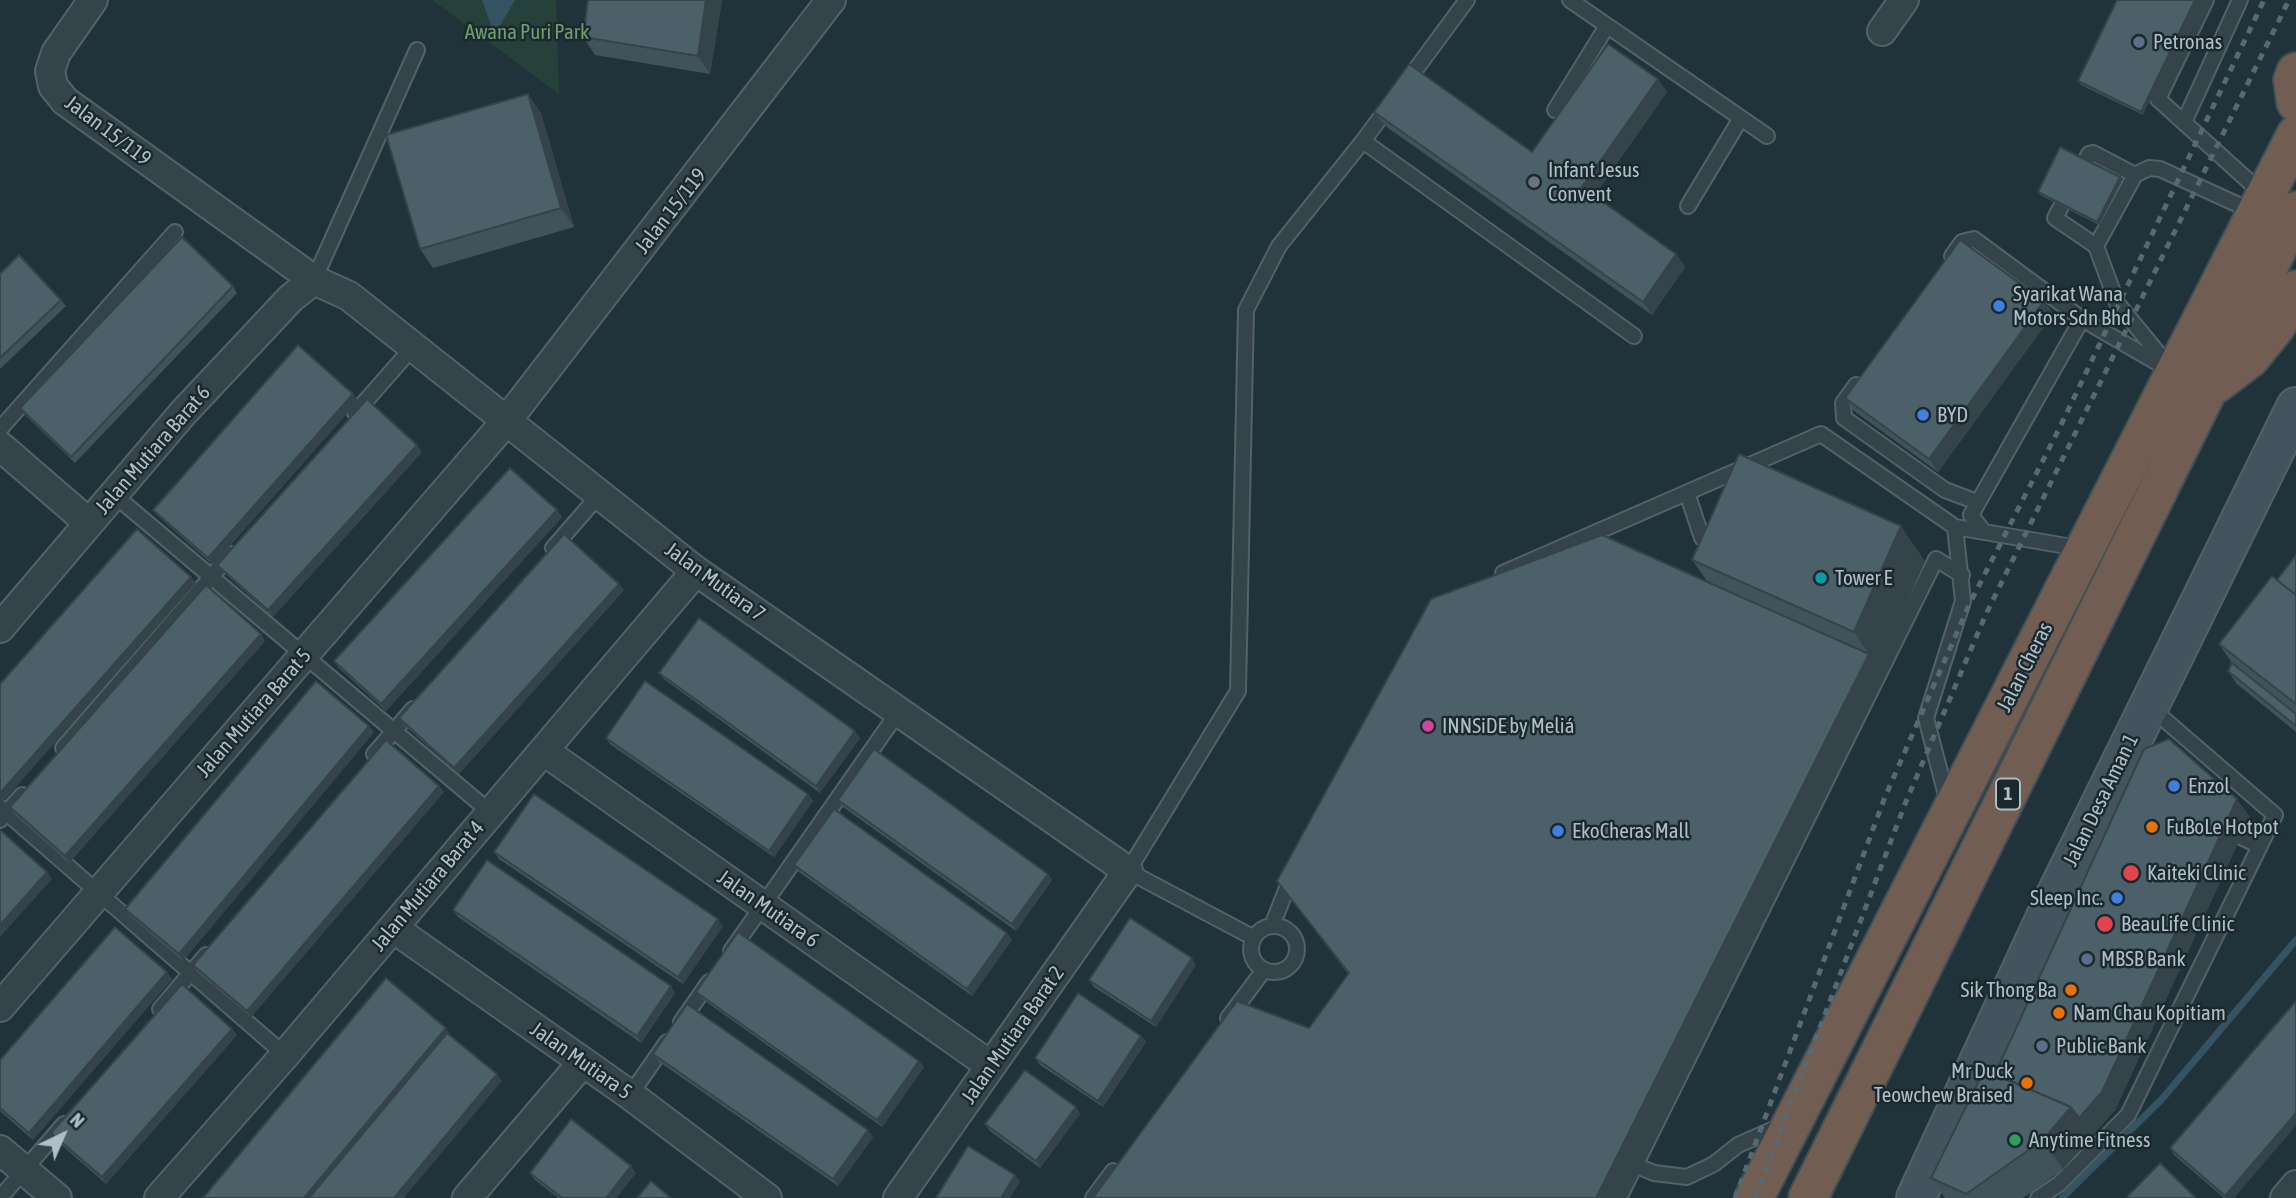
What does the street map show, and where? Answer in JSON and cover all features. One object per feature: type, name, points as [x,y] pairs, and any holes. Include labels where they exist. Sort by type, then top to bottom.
[{"type":"highway","points":[[2296,72],[2293,80],[2296,102]]},
{"type":"highway","name":"Jalan Cheras","points":[[1808,1198],[2272,207],[2296,135]]},
{"type":"highway","points":[[2191,382],[2250,358],[2276,326],[2296,290]]},
{"type":"highway","name":"Jalan Cheras","points":[[1754,1198],[2085,549],[2191,382]]},
{"type":"street","name":"Jalan 15/119","points":[[93,0],[56,53],[50,71],[53,86],[65,101],[314,280]]},
{"type":"street","name":"Jalan 15/119","points":[[508,419],[831,0]]},
{"type":"street","points":[[1882,31],[1904,0]]},
{"type":"street","name":"Jalan Mutiara 7","points":[[314,280],[349,296],[415,346],[695,571],[1128,871]]},
{"type":"street","name":"Jalan Mutiara Barat 6","points":[[3,619],[291,298],[314,280]]},
{"type":"street","name":"Jalan Desa Aman 1","points":[[1916,1198],[2147,704],[2296,407]]},
{"type":"street","name":"Jalan Mutiara Barat 5","points":[[0,1007],[508,419]]},
{"type":"street","points":[[0,446],[89,523]]},
{"type":"street","name":"Jalan Mutiara Barat 4","points":[[159,1198],[285,1055],[695,571]]},
{"type":"street","name":"Jalan Mutiara 6","points":[[544,751],[991,1066]]},
{"type":"street","name":"Jalan Mutiara Barat 2","points":[[898,1198],[1128,871]]},
{"type":"street","name":"Jalan Mutiara 5","points":[[393,928],[630,1095],[767,1198]]},
{"type":"street","points":[[467,1198],[583,1062]]},
{"type":"street","points":[[0,1150],[57,1198]]},
{"type":"street","points":[[2285,1198],[2296,1185]]},
{"type":"lane","points":[[1254,938],[1128,871],[1238,691],[1246,310],[1279,246],[1363,141],[1467,0]]},
{"type":"lane","points":[[1570,0],[1766,136]]},
{"type":"lane","points":[[2206,0],[2158,99],[2185,120],[2272,207]]},
{"type":"lane","points":[[2185,120],[2240,0]]},
{"type":"lane","points":[[1555,110],[1607,26]]},
{"type":"lane","points":[[314,280],[417,50]]},
{"type":"lane","points":[[1688,206],[1741,118]]},
{"type":"lane","points":[[1363,141],[1634,336]]},
{"type":"lane","points":[[2135,175],[2094,153],[2087,155],[2054,219],[2096,246],[2117,303],[2191,382]]},
{"type":"lane","points":[[2096,246],[2135,175],[2141,169],[2160,169],[2272,207]]},
{"type":"lane","points":[[0,429],[174,233]]},
{"type":"lane","points":[[1946,263],[1962,242],[1974,239],[2082,319],[2191,382]]},
{"type":"lane","points":[[1983,530],[1971,515],[2082,319]]},
{"type":"lane","points":[[341,429],[415,346]]},
{"type":"lane","points":[[1867,370],[1843,403],[1844,418],[1945,490],[1978,502]]},
{"type":"lane","points":[[1490,579],[1821,434],[1955,527],[2085,549]]},
{"type":"lane","points":[[1687,493],[1702,538]]},
{"type":"lane","points":[[113,494],[490,812]]},
{"type":"lane","points":[[547,555],[600,494]]},
{"type":"lane","points":[[1950,813],[1926,718],[1946,664],[1964,601],[1955,527]]},
{"type":"lane","points":[[51,761],[239,545]]},
{"type":"lane","points":[[1624,1195],[1635,1165],[1936,559],[1962,575]]},
{"type":"lane","points":[[368,762],[421,699]]},
{"type":"lane","points":[[2038,1198],[2059,1184],[2122,1113],[2275,815],[2147,704]]},
{"type":"lane","points":[[630,1095],[899,711]]},
{"type":"lane","points":[[33,782],[2,813],[99,893],[285,1055]]},
{"type":"lane","points":[[2241,837],[2260,846]]},
{"type":"lane","points":[[1272,926],[1287,930],[1297,943],[1296,958],[1286,969],[1279,972],[1264,970],[1251,953],[1254,938],[1272,926],[1296,866]]},
{"type":"lane","points":[[147,1024],[218,941]]},
{"type":"lane","points":[[1215,1035],[1264,970]]},
{"type":"lane","points":[[0,1198],[77,1108]]},
{"type":"lane","points":[[1635,1165],[1654,1173],[1687,1177],[1714,1164],[1738,1145],[1793,1121]]},
{"type":"lane","points":[[1093,1198],[1126,1154]]},
{"type":"green space","name":"Awana Puri Park","points":[[432,0],[556,0],[559,94]]},
{"type":"water","points":[[482,0],[515,0],[499,27],[493,31]]},
{"type":"building","points":[[588,0],[706,0],[698,56],[583,37]]},
{"type":"building","name":"Petronas","points":[[2117,0],[2195,0],[2141,112],[2078,81]]},
{"type":"building","name":"Infant Jesus Convent","points":[[1608,44],[1658,79],[1582,187],[1676,254],[1643,302],[1374,112],[1409,64],[1532,152]]},
{"type":"building","points":[[528,94],[561,208],[420,249],[386,135]]},
{"type":"building","points":[[2060,147],[2120,177],[2097,222],[2038,192]]},
{"type":"building","points":[[182,237],[233,286],[71,457],[20,408]]},
{"type":"building","points":[[1960,240],[2044,301],[1929,459],[1845,398]]},
{"type":"building","points":[[19,255],[61,300],[0,358],[0,274]]},
{"type":"building","points":[[298,345],[353,394],[208,558],[153,510]]},
{"type":"building","points":[[367,399],[417,445],[268,610],[217,565]]},
{"type":"building","name":"Tower E","points":[[1739,454],[1901,526],[1854,632],[1692,560]]},
{"type":"building","points":[[510,468],[557,510],[381,704],[334,661]]},
{"type":"building","points":[[137,529],[191,577],[0,793],[0,684]]},
{"type":"building","points":[[564,534],[619,584],[454,768],[399,718]]},
{"type":"building","name":"EkoCheras Mall","points":[[1602,535],[1869,654],[1596,1198],[1093,1198],[1237,1001],[1309,1028],[1349,973],[1277,881],[1431,599]]},
{"type":"building","points":[[2296,555],[2296,595],[2277,580]]},
{"type":"building","points":[[2272,576],[2296,595],[2296,704],[2219,644]]},
{"type":"building","points":[[206,585],[261,634],[65,856],[10,807]]},
{"type":"building","points":[[699,618],[855,731],[816,786],[659,673]]},
{"type":"building","points":[[2232,663],[2296,714],[2296,726],[2228,671]]},
{"type":"building","points":[[316,681],[369,726],[179,954],[125,909]]},
{"type":"building","points":[[645,681],[808,794],[769,851],[606,738]]},
{"type":"building","points":[[2169,739],[2237,799],[2102,1092],[2079,1118],[2071,1107],[1995,1074],[2144,749]]},
{"type":"building","points":[[386,740],[439,786],[247,1011],[193,965]]},
{"type":"building","points":[[874,749],[1048,874],[1012,924],[838,800]]},
{"type":"building","points":[[534,794],[718,919],[678,977],[494,852]]},
{"type":"building","points":[[834,809],[1007,933],[967,989],[794,865]]},
{"type":"building","points":[[0,830],[47,872],[0,925]]},
{"type":"building","points":[[487,860],[671,986],[637,1036],[453,910]]},
{"type":"building","points":[[1130,918],[1192,958],[1151,1021],[1089,980]]},
{"type":"building","points":[[115,927],[167,972],[29,1133],[0,1108],[0,1060]]},
{"type":"building","points":[[738,932],[919,1061],[877,1120],[696,992]]},
{"type":"building","points":[[386,978],[446,1028],[304,1198],[203,1198]]},
{"type":"building","points":[[182,984],[232,1029],[102,1177],[51,1133]]},
{"type":"building","points":[[1078,993],[1141,1036],[1098,1101],[1035,1058]]},
{"type":"building","points":[[2296,1001],[2296,1113],[2225,1196],[2170,1148]]},
{"type":"building","points":[[687,1004],[868,1130],[833,1179],[653,1054]]},
{"type":"building","points":[[447,1033],[497,1074],[394,1198],[309,1198]]},
{"type":"building","points":[[1025,1070],[1076,1107],[1036,1161],[985,1124]]},
{"type":"building","points":[[1984,1070],[2071,1107],[2043,1140],[1966,1194],[1931,1178]]},
{"type":"building","points":[[571,1119],[631,1166],[606,1198],[562,1198],[530,1173]]},
{"type":"building","points":[[968,1146],[1015,1175],[1001,1198],[936,1198]]},
{"type":"building","points":[[2160,1163],[2196,1198],[2126,1198]]},
{"type":"building","points":[[651,1181],[671,1198],[637,1198]]},
{"type":"waterway","points":[[2062,1198],[2162,1099],[2296,940]]},
{"type":"railway","points":[[1735,1198],[1885,797],[1969,605],[2060,427],[2264,0]]},
{"type":"railway","points":[[1755,1198],[1905,804],[1986,614],[2289,0]]},
{"type":"place","name":"Petronas","points":[[2139,42]]},
{"type":"place","name":"Infant Jesus Convent","points":[[1534,182]]},
{"type":"place","name":"Syarikat Wana Motors Sdn Bhd","points":[[1999,306]]},
{"type":"place","name":"BYD","points":[[1923,415]]},
{"type":"place","name":"Tower E","points":[[1821,578]]},
{"type":"place","name":"INNSiDE by Meliá","points":[[1428,726]]},
{"type":"place","name":"Enzol","points":[[2174,786]]},
{"type":"place","name":"FuBoLe Hotpot","points":[[2152,827]]},
{"type":"place","name":"EkoCheras Mall","points":[[1558,831]]},
{"type":"place","name":"Kaiteki Clinic","points":[[2131,873]]},
{"type":"place","name":"Sleep Inc.","points":[[2117,898]]},
{"type":"place","name":"BeauLife Clinic","points":[[2105,924]]},
{"type":"place","name":"MBSB Bank","points":[[2087,959]]},
{"type":"place","name":"Sik Thong Ba","points":[[2071,990]]},
{"type":"place","name":"Nam Chau Kopitiam","points":[[2059,1013]]},
{"type":"place","name":"Public Bank","points":[[2042,1046]]},
{"type":"place","name":"Mr Duck Teowchew Braised","points":[[2027,1083]]},
{"type":"place","name":"Anytime Fitness","points":[[2015,1140]]}]
